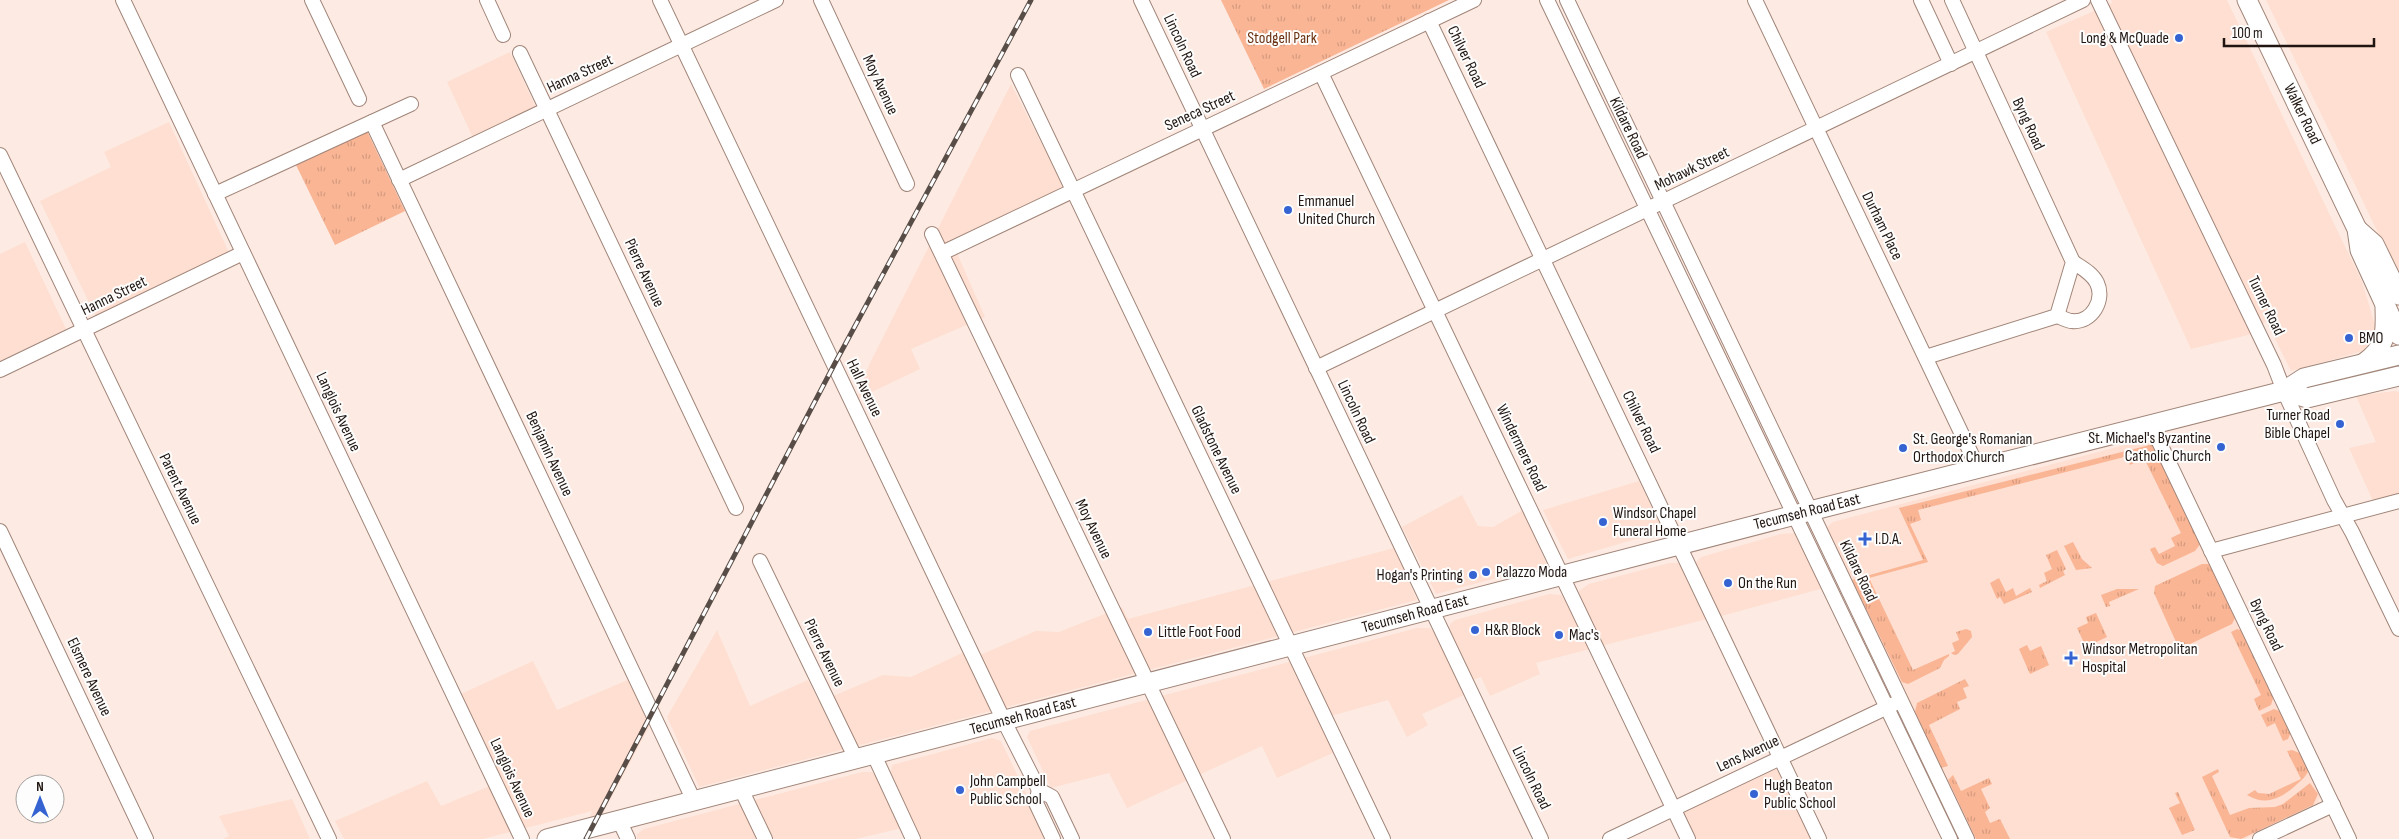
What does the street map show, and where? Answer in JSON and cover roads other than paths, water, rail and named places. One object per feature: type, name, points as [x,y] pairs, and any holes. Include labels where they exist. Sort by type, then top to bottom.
[{"type":"main road","name":"Walker Road","points":[[2247,0],[2356,229],[2360,250],[2392,301],[2399,334]]},
{"type":"main road","points":[[2364,363],[2379,353],[2392,301]]},
{"type":"main road","name":"Tecumseh Road East","points":[[547,839],[1802,513],[2151,426],[2284,391],[2304,378],[2399,355]]},
{"type":"main road","points":[[2284,391],[2307,398],[2399,376]]},
{"type":"main road","points":[[2367,383],[2399,386]]},
{"type":"street","name":"Langlois Avenue","points":[[123,0],[522,839]]},
{"type":"street","points":[[312,0],[360,100]]},
{"type":"street","points":[[487,0],[503,35]]},
{"type":"street","name":"Hall Avenue","points":[[660,0],[1004,721],[1039,790],[1052,797],[1072,839]]},
{"type":"street","name":"Hanna Street","points":[[399,180],[776,0]]},
{"type":"street","name":"Moy Avenue","points":[[821,0],[907,184]]},
{"type":"street","name":"Lincoln Road","points":[[1141,0],[1541,839]]},
{"type":"street","name":"Seneca Street","points":[[942,253],[1474,0]]},
{"type":"street","name":"Kildare Road","points":[[1547,0],[1704,325],[1900,700],[1967,839]]},
{"type":"street","name":"Kildare Road","points":[[1567,0],[1718,318],[1887,707],[1950,839]]},
{"type":"street","name":"Durham Place","points":[[1755,0],[1978,468]]},
{"type":"street","points":[[1921,0],[1951,64]]},
{"type":"street","name":"Byng Road","points":[[1926,357],[2057,316],[2072,321],[2087,318],[2097,308],[2100,295],[2097,283],[2088,272],[2073,262],[1952,0]]},
{"type":"street","name":"Mohawk Street","points":[[1316,368],[2083,0]]},
{"type":"street","name":"Turner Road","points":[[2098,0],[2277,370],[2284,391],[2399,629]]},
{"type":"street","name":"Chilver Road","points":[[1429,22],[1819,839]]},
{"type":"street","name":"Pierre Avenue","points":[[520,53],[736,508]]},
{"type":"street","name":"Windermere Road","points":[[1321,73],[1688,839]]},
{"type":"street","name":"Gladstone Avenue","points":[[1018,75],[1383,839]]},
{"type":"street","points":[[216,194],[411,104]]},
{"type":"street","name":"Benjamin Avenue","points":[[372,122],[694,801]]},
{"type":"street","name":"Parent Avenue","points":[[0,155],[329,839]]},
{"type":"street","name":"Moy Avenue","points":[[932,234],[1223,839]]},
{"type":"street","name":"Hanna Street","points":[[0,370],[243,253]]},
{"type":"street","points":[[2057,316],[2073,262]]},
{"type":"street","points":[[1704,325],[1718,318]]},
{"type":"street","name":"Byng Road","points":[[2151,426],[2349,839]]},
{"type":"street","points":[[2211,551],[2399,501]]},
{"type":"street","name":"Elsmere Avenue","points":[[0,531],[146,839]]},
{"type":"street","name":"Pierre Avenue","points":[[760,562],[865,757],[913,839]]},
{"type":"street","name":"Lens Avenue","points":[[1610,839],[1900,700]]},
{"type":"street","points":[[741,789],[765,839]]},
{"type":"street","name":"Hall Avenue","points":[[1039,790],[1036,803],[1053,839]]},
{"type":"street","points":[[2260,839],[2333,805]]},
{"type":"street","points":[[619,820],[628,839]]},
{"type":"railway","points":[[586,839],[834,365],[1031,0]]},
{"type":"place","name":"Long & McQuade","points":[[2179,38]]},
{"type":"place","name":"Emmanuel United Church","points":[[1288,210]]},
{"type":"place","name":"BMO","points":[[2349,338]]},
{"type":"place","name":"Turner Road Bible Chapel","points":[[2340,424]]},
{"type":"place","name":"St. Michael's Byzantine Catholic Church","points":[[2221,447]]},
{"type":"place","name":"St. George's Romanian Orthodox Church","points":[[1903,448]]},
{"type":"place","name":"Windsor Chapel Funeral Home","points":[[1603,522]]},
{"type":"place","name":"I.D.A.","points":[[1865,539]]},
{"type":"place","name":"Palazzo Moda","points":[[1486,572]]},
{"type":"place","name":"Hogan's Printing","points":[[1473,575]]},
{"type":"place","name":"On the Run","points":[[1728,583]]},
{"type":"place","name":"H&R Block","points":[[1475,630]]},
{"type":"place","name":"Little Foot Food","points":[[1148,632]]},
{"type":"place","name":"Mac's","points":[[1559,635]]},
{"type":"place","name":"Windsor Metropolitan Hospital","points":[[2071,658]]},
{"type":"place","name":"John Campbell Public School","points":[[960,790]]},
{"type":"place","name":"Hugh Beaton Public School","points":[[1754,794]]},
{"type":"park label","name":"Stodgell Park","points":[[1282,38]]}]
